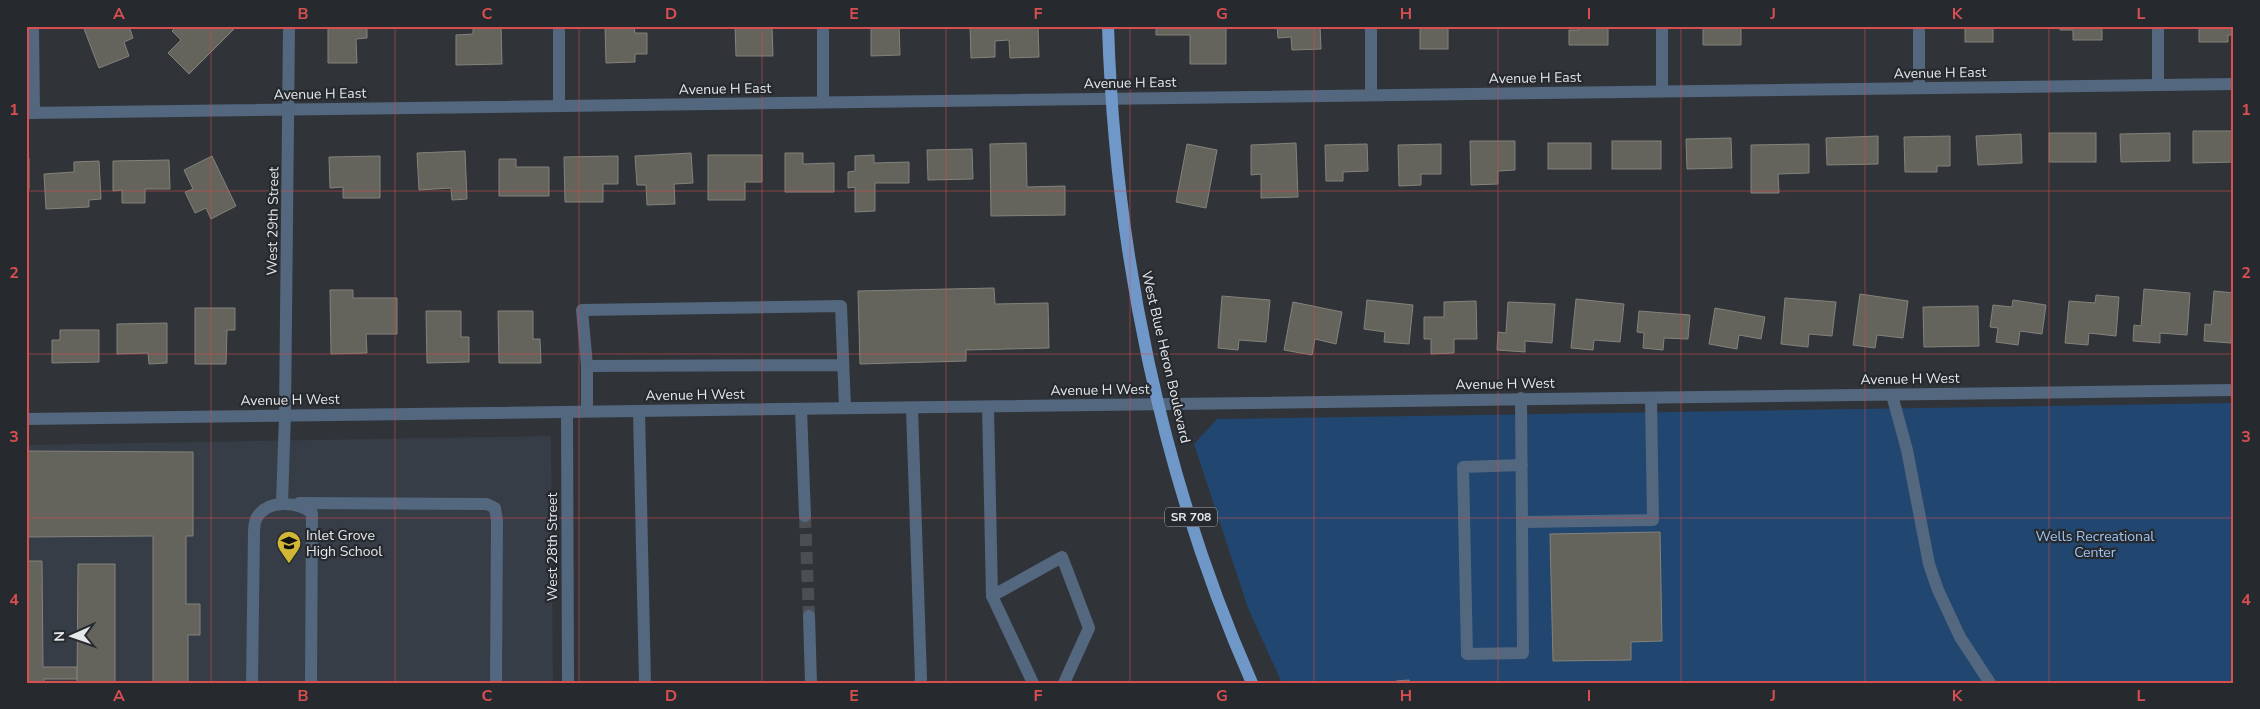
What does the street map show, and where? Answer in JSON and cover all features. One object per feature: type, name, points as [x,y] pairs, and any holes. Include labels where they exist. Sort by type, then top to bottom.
[{"type":"main road","name":"West Blue Heron Boulevard","points":[[1108,26],[1110,99],[1120,195],[1134,288],[1158,404],[1183,494],[1213,584],[1252,683]]},
{"type":"street","points":[[30,113],[33,26]]},
{"type":"street","name":"West 29th Street","points":[[287,503],[285,416],[289,26]]},
{"type":"street","points":[[559,26],[559,106]]},
{"type":"street","points":[[823,26],[823,102]]},
{"type":"street","points":[[1371,26],[1371,94]]},
{"type":"street","points":[[1662,26],[1662,92]]},
{"type":"street","points":[[1919,88],[1920,26]]},
{"type":"street","points":[[2158,26],[2158,85]]},
{"type":"street","name":"Avenue H East","points":[[30,113],[2234,84]]},
{"type":"street","points":[[587,412],[587,366],[582,310],[841,306],[845,408]]},
{"type":"street","points":[[587,366],[843,365]]},
{"type":"street","name":"Avenue H West","points":[[26,418],[2234,390]]},
{"type":"street","points":[[1892,395],[1907,450],[1929,564],[1938,590],[1960,637],[1990,683]]},
{"type":"street","points":[[1521,398],[1522,465],[1523,653],[1467,654],[1463,467],[1522,465]]},
{"type":"street","points":[[1522,522],[1653,520],[1651,398]]},
{"type":"street","points":[[988,406],[992,596],[1033,683]]},
{"type":"street","points":[[912,408],[920,683]]},
{"type":"street","points":[[801,409],[805,516]]},
{"type":"street","points":[[639,411],[645,683]]},
{"type":"street","name":"West 28th Street","points":[[567,412],[568,683]]},
{"type":"street","points":[[287,503],[305,507],[312,513],[311,683]]},
{"type":"street","points":[[252,683],[254,531],[256,519],[264,511],[287,503],[487,504],[495,508],[497,521],[496,683]]},
{"type":"street","points":[[992,596],[1062,557],[1088,628],[1064,683]]},
{"type":"street","points":[[809,616],[811,683]]},
{"type":"shaded area","name":"Inlet Grove High School","points":[[551,436],[553,683],[26,683],[26,445]]},
{"type":"green space","name":"Wells Recreational Center","points":[[2234,403],[2234,683],[1282,683],[1248,608],[1194,444],[1217,419]]},
{"type":"building","points":[[83,26],[129,26],[133,38],[124,42],[129,56],[99,68]]},
{"type":"building","points":[[177,26],[236,27],[189,74],[168,53],[181,40],[172,31]]},
{"type":"building","points":[[328,26],[367,26],[367,38],[356,39],[357,63],[328,63]]},
{"type":"building","points":[[473,26],[501,26],[502,64],[456,65],[456,35],[473,34]]},
{"type":"building","points":[[605,26],[634,26],[635,33],[647,33],[647,54],[635,54],[635,62],[606,63]]},
{"type":"building","points":[[735,26],[772,26],[773,56],[736,56]]},
{"type":"building","points":[[871,26],[899,26],[900,55],[871,56]]},
{"type":"building","points":[[970,26],[1038,26],[1039,57],[1010,58],[1009,40],[995,41],[995,57],[971,58]]},
{"type":"building","points":[[1156,26],[1226,26],[1226,64],[1190,64],[1190,35],[1156,35]]},
{"type":"building","points":[[1277,26],[1320,26],[1321,49],[1292,50],[1291,37],[1278,38]]},
{"type":"building","points":[[1420,26],[1448,26],[1448,49],[1420,49]]},
{"type":"building","points":[[1579,26],[1608,26],[1608,45],[1569,45],[1569,30],[1579,30]]},
{"type":"building","points":[[1703,26],[1760,26],[1760,28],[1741,28],[1741,45],[1703,45]]},
{"type":"building","points":[[1965,26],[1993,26],[1993,42],[1965,42]]},
{"type":"building","points":[[2060,26],[2102,26],[2102,40],[2073,40],[2073,30],[2060,30]]},
{"type":"building","points":[[2199,26],[2234,26],[2234,35],[2228,35],[2228,42],[2199,42]]},
{"type":"building","points":[[2193,131],[2234,131],[2234,162],[2193,163]]},
{"type":"building","points":[[2049,133],[2096,133],[2096,162],[2049,162]]},
{"type":"building","points":[[2170,133],[2170,161],[2121,162],[2120,134]]},
{"type":"building","points":[[2021,134],[2022,163],[1978,165],[1976,136]]},
{"type":"building","points":[[1878,136],[1878,164],[1827,165],[1826,138]]},
{"type":"building","points":[[1950,136],[1950,166],[1937,166],[1937,172],[1905,172],[1904,137]]},
{"type":"building","points":[[1731,138],[1732,168],[1687,169],[1686,139]]},
{"type":"building","points":[[1470,141],[1515,141],[1515,170],[1498,171],[1498,184],[1471,185]]},
{"type":"building","points":[[1612,141],[1661,141],[1661,169],[1612,169]]},
{"type":"building","points":[[1026,143],[1027,187],[1065,186],[1065,215],[991,216],[990,144]]},
{"type":"building","points":[[1296,143],[1298,197],[1261,198],[1261,174],[1251,175],[1251,145]]},
{"type":"building","points":[[1548,143],[1591,143],[1591,169],[1548,169]]},
{"type":"building","points":[[1187,144],[1217,150],[1206,208],[1176,202]]},
{"type":"building","points":[[1367,144],[1368,171],[1343,172],[1343,181],[1326,181],[1325,145]]},
{"type":"building","points":[[1441,144],[1441,174],[1421,174],[1421,185],[1399,186],[1398,145]]},
{"type":"building","points":[[1809,144],[1809,173],[1778,174],[1779,193],[1751,193],[1751,145]]},
{"type":"building","points":[[972,149],[973,179],[928,180],[927,150]]},
{"type":"building","points":[[465,151],[467,199],[452,200],[451,188],[419,190],[417,153]]},
{"type":"building","points":[[691,153],[693,183],[674,184],[675,204],[647,205],[646,185],[637,185],[635,156]]},
{"type":"building","points":[[785,153],[803,153],[803,164],[834,163],[834,192],[785,192]]},
{"type":"building","points":[[708,155],[762,155],[762,182],[745,182],[745,200],[708,200]]},
{"type":"building","points":[[874,155],[874,163],[909,162],[909,183],[875,183],[875,211],[855,212],[855,187],[848,188],[848,172],[855,171],[855,156]]},
{"type":"building","points":[[212,156],[236,206],[211,219],[206,208],[195,213],[185,192],[193,189],[184,170]]},
{"type":"building","points":[[380,156],[380,198],[343,198],[343,187],[330,188],[329,157]]},
{"type":"building","points":[[618,156],[618,184],[603,184],[603,202],[565,202],[564,157]]},
{"type":"building","points":[[26,159],[29,159],[29,189],[26,189]]},
{"type":"building","points":[[499,159],[516,159],[516,167],[549,167],[549,196],[499,196]]},
{"type":"building","points":[[169,160],[170,189],[145,189],[145,203],[122,203],[122,190],[113,191],[113,161]]},
{"type":"building","points":[[99,161],[101,199],[89,200],[89,207],[46,209],[44,174],[74,172],[74,162]]},
{"type":"building","points":[[994,288],[995,304],[1048,303],[1049,348],[966,350],[966,361],[860,364],[858,291]]},
{"type":"building","points":[[2144,289],[2190,293],[2187,335],[2160,333],[2160,343],[2133,341],[2134,325],[2141,326]]},
{"type":"building","points":[[330,290],[353,290],[353,298],[397,298],[397,334],[366,334],[367,353],[331,354]]},
{"type":"building","points":[[2214,291],[2234,293],[2234,332],[2232,332],[2231,343],[2204,341],[2205,324],[2211,325]]},
{"type":"building","points":[[1860,294],[1908,301],[1903,338],[1877,335],[1875,348],[1853,345]]},
{"type":"building","points":[[2096,295],[2119,297],[2116,336],[2089,333],[2088,345],[2065,343],[2069,301],[2095,303]]},
{"type":"building","points":[[1222,296],[1270,300],[1266,342],[1239,340],[1238,350],[1218,348]]},
{"type":"building","points":[[1785,298],[1836,302],[1832,336],[1809,334],[1808,347],[1781,344]]},
{"type":"building","points":[[1576,299],[1624,304],[1620,342],[1594,340],[1593,350],[1571,348]]},
{"type":"building","points":[[1367,300],[1413,305],[1409,344],[1384,342],[1385,332],[1364,329]]},
{"type":"building","points":[[2013,300],[2046,305],[2042,334],[2020,331],[2018,345],[1996,342],[1998,328],[1990,327],[1993,305],[2012,307]]},
{"type":"building","points":[[1476,301],[1477,339],[1454,339],[1454,353],[1431,354],[1431,339],[1424,339],[1424,317],[1444,317],[1444,302]]},
{"type":"building","points":[[1293,302],[1342,312],[1336,344],[1315,339],[1312,355],[1284,350]]},
{"type":"building","points":[[1508,302],[1555,304],[1552,343],[1525,341],[1525,352],[1497,350],[1498,332],[1506,333]]},
{"type":"building","points":[[1978,306],[1979,346],[1924,347],[1923,307]]},
{"type":"building","points":[[195,308],[235,308],[235,330],[227,330],[226,364],[195,364]]},
{"type":"building","points":[[1715,308],[1765,317],[1761,339],[1739,335],[1737,349],[1709,344]]},
{"type":"building","points":[[426,311],[461,311],[461,337],[469,337],[469,362],[427,363]]},
{"type":"building","points":[[498,311],[533,311],[533,339],[540,339],[541,363],[499,363]]},
{"type":"building","points":[[1639,311],[1690,315],[1688,339],[1664,338],[1663,350],[1643,348],[1644,333],[1637,332]]},
{"type":"building","points":[[167,323],[167,363],[149,364],[148,353],[117,354],[117,324]]},
{"type":"building","points":[[60,330],[99,330],[99,362],[52,363],[52,340],[60,340]]},
{"type":"building","points":[[26,451],[193,452],[193,536],[186,536],[186,604],[200,604],[200,635],[188,635],[188,683],[153,683],[153,536],[26,537]]},
{"type":"building","points":[[1660,532],[1662,641],[1631,642],[1631,660],[1553,661],[1550,534]]},
{"type":"building","points":[[26,561],[42,561],[43,667],[77,667],[77,679],[44,679],[44,683],[26,683]]},
{"type":"building","points":[[78,564],[115,564],[115,683],[77,683]]},
{"type":"building","points":[[1409,680],[1411,683],[1395,683],[1396,681]]},
{"type":"tunnel","points":[[805,516],[809,616]]},
{"type":"place","name":"Inlet Grove High School","points":[[289,564]]}]
